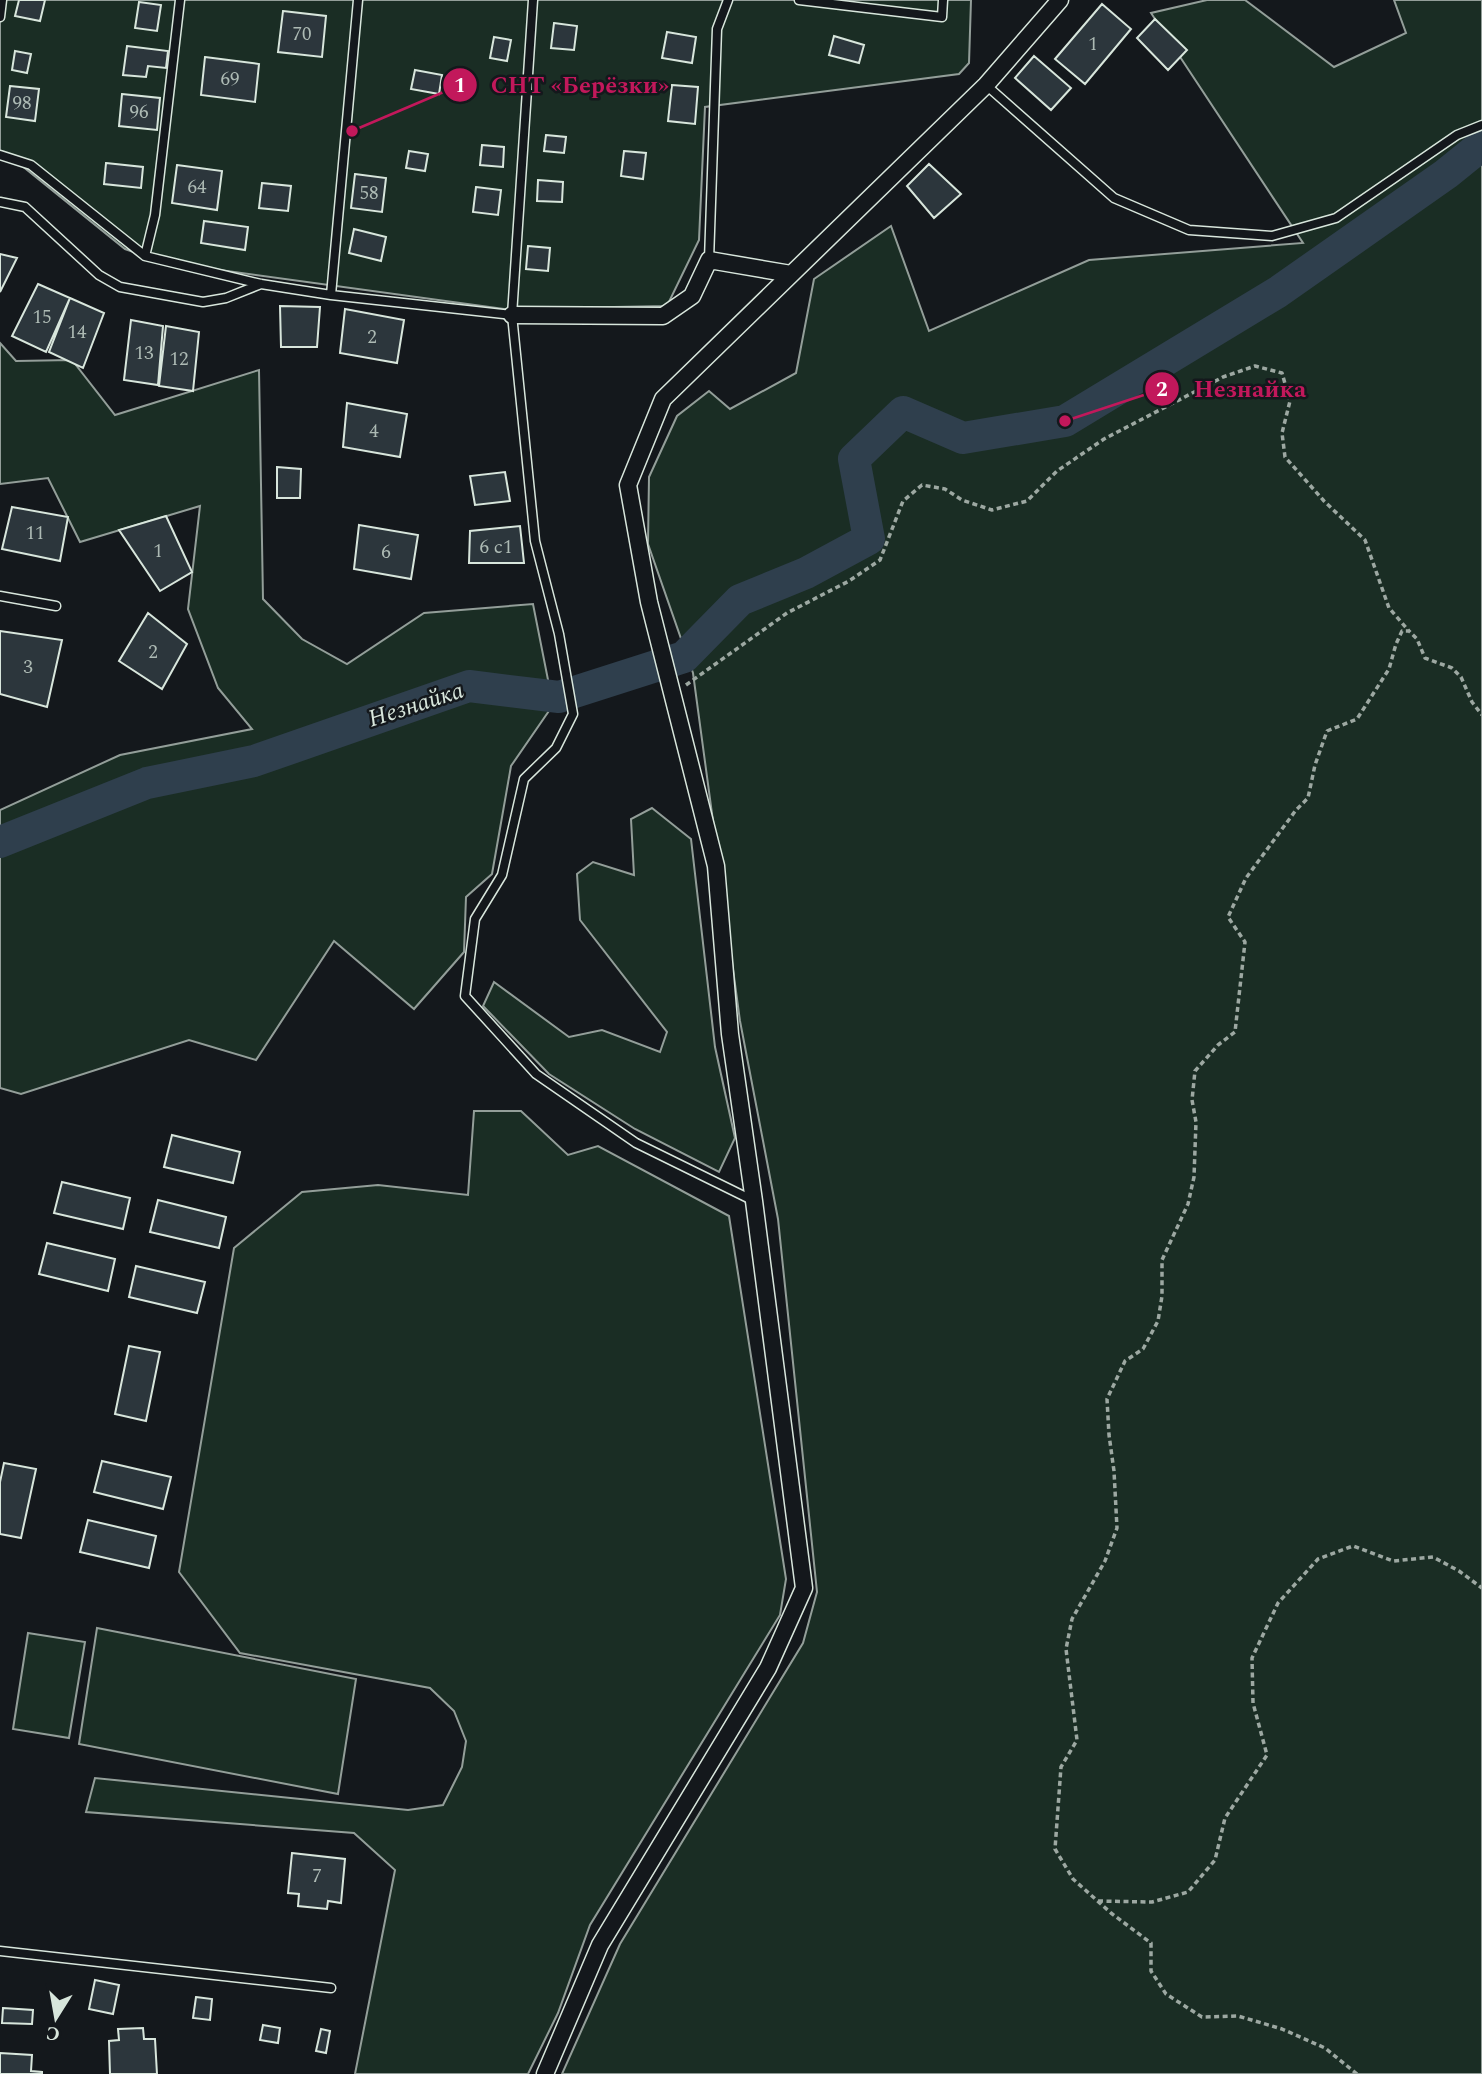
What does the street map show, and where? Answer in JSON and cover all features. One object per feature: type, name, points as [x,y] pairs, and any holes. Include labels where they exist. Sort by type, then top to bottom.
[{"type":"street","points":[[545,2074],[600,1945],[768,1668],[804,1588],[730,1034],[716,866],[649,602],[628,485],[663,399],[986,85],[1060,0]]},
{"type":"street","points":[[512,315],[663,316],[692,296],[709,260],[791,274]]},
{"type":"lane","points":[[145,256],[155,215],[180,0]]},
{"type":"lane","points":[[331,295],[358,0]]},
{"type":"lane","points":[[533,0],[512,315],[535,541],[559,634],[573,714],[556,748],[524,779],[502,875],[475,919],[465,996],[536,1074],[636,1143],[754,1201]]},
{"type":"lane","points":[[709,260],[717,29],[728,0]]},
{"type":"lane","points":[[799,0],[942,17],[943,0]]},
{"type":"lane","points":[[0,18],[1,1]]},
{"type":"lane","points":[[986,85],[1114,198],[1189,230],[1272,236],[1336,218],[1457,135],[1482,125]]},
{"type":"lane","points":[[0,155],[31,165],[145,256],[261,284],[331,295],[512,315]]},
{"type":"lane","points":[[0,202],[25,207],[99,275],[120,288],[203,302],[226,298],[261,284]]},
{"type":"lane","points":[[0,596],[56,606]]},
{"type":"lane","points":[[0,1951],[331,1988]]},
{"type":"path","points":[[673,695],[722,657],[787,613],[849,581],[880,560],[903,501],[922,485],[945,489],[962,500],[992,510],[1027,502],[1057,471],[1104,439],[1223,377],[1255,366],[1282,373],[1290,401],[1282,433],[1285,457],[1365,540],[1389,608],[1417,639],[1425,658],[1452,668],[1461,677],[1472,702],[1482,715]]},
{"type":"path","points":[[1357,2074],[1325,2048],[1292,2034],[1238,2016],[1202,2017],[1166,1994],[1151,1971],[1151,1943],[1073,1879],[1055,1849],[1062,1767],[1077,1740],[1066,1649],[1072,1619],[1105,1561],[1116,1528],[1107,1399],[1125,1361],[1143,1349],[1158,1321],[1162,1296],[1162,1260],[1188,1204],[1194,1177],[1196,1122],[1192,1100],[1195,1071],[1218,1045],[1236,1032],[1245,942],[1228,917],[1246,878],[1296,810],[1308,798],[1315,765],[1327,731],[1357,719],[1389,669],[1402,631],[1409,631]]},
{"type":"path","points":[[1098,1901],[1152,1902],[1188,1892],[1215,1860],[1225,1818],[1266,1755],[1253,1703],[1252,1658],[1278,1603],[1318,1559],[1353,1546],[1393,1561],[1433,1557],[1482,1588]]},
{"type":"green space","points":[[0,0],[971,0],[969,63],[959,74],[705,107],[699,240],[667,306],[504,309],[162,262],[125,249],[11,157],[0,156]]},
{"type":"green space","points":[[1207,0],[1245,0],[1334,67],[1406,33],[1394,0],[1482,0],[1482,2074],[562,2074],[620,1944],[803,1643],[817,1592],[778,1219],[740,1021],[693,673],[648,544],[649,477],[677,416],[709,391],[730,409],[796,373],[814,279],[891,226],[929,331],[1089,260],[1303,243],[1151,13]]},
{"type":"green space","points":[[0,343],[16,361],[72,360],[115,415],[259,370],[263,599],[302,639],[347,664],[424,613],[533,604],[553,705],[511,766],[492,874],[466,897],[464,952],[414,1009],[334,941],[256,1060],[189,1040],[21,1094],[0,1088],[0,810],[120,755],[252,729],[218,688],[188,609],[200,506],[80,542],[48,478],[0,484]]},
{"type":"green space","points":[[652,808],[691,839],[715,1047],[735,1138],[719,1172],[635,1129],[549,1074],[483,1006],[494,982],[569,1037],[602,1030],[660,1052],[667,1032],[580,920],[577,874],[593,862],[634,875],[631,819]]},
{"type":"green space","points":[[474,1111],[521,1111],[568,1155],[598,1146],[729,1216],[786,1579],[780,1615],[590,1925],[558,2013],[528,2074],[355,2074],[395,1870],[354,1833],[86,1812],[95,1778],[408,1810],[443,1805],[462,1767],[466,1741],[454,1711],[430,1688],[240,1653],[179,1572],[234,1248],[302,1192],[378,1185],[468,1195]]},
{"type":"green space","points":[[97,1628],[356,1679],[338,1794],[79,1744]]},
{"type":"green space","points":[[28,1633],[85,1642],[69,1738],[13,1729]]},
{"type":"building","points":[[19,0],[45,0],[40,21],[15,16]]},
{"type":"building","points":[[139,2],[161,5],[157,31],[135,28]]},
{"type":"building","points":[[1102,4],[1131,29],[1085,84],[1055,59]]},
{"type":"building","points":[[283,11],[326,16],[322,57],[278,52]]},
{"type":"building","points":[[1155,19],[1187,50],[1168,70],[1137,38]]},
{"type":"building","points":[[554,23],[577,26],[574,50],[551,48]]},
{"type":"building","points":[[667,32],[696,37],[692,63],[662,58]]},
{"type":"building","points":[[834,36],[864,45],[859,63],[829,55]]},
{"type":"building","points":[[494,37],[511,40],[507,61],[490,58]]},
{"type":"building","points":[[127,46],[168,51],[166,68],[148,66],[146,77],[123,75]]},
{"type":"building","points":[[15,51],[31,54],[27,73],[12,70]]},
{"type":"building","points":[[1034,56],[1071,88],[1051,110],[1015,78]]},
{"type":"building","points":[[205,57],[259,64],[255,102],[201,95]]},
{"type":"building","points":[[415,70],[442,75],[439,94],[411,89]]},
{"type":"building","points":[[672,85],[698,87],[695,124],[668,121]]},
{"type":"building","points":[[10,86],[39,89],[35,121],[6,117]]},
{"type":"building","points":[[122,94],[160,98],[157,130],[119,126]]},
{"type":"building","points":[[546,135],[566,137],[564,153],[544,151]]},
{"type":"building","points":[[482,145],[504,147],[503,167],[480,165]]},
{"type":"building","points":[[409,151],[428,154],[425,171],[406,168]]},
{"type":"building","points":[[624,151],[646,153],[643,179],[621,176]]},
{"type":"building","points":[[106,163],[143,167],[141,188],[104,184]]},
{"type":"building","points":[[929,164],[961,194],[934,218],[907,186]]},
{"type":"building","points":[[177,165],[222,171],[217,210],[172,203]]},
{"type":"building","points":[[355,174],[386,178],[382,212],[351,208]]},
{"type":"building","points":[[538,180],[563,182],[562,202],[537,201]]},
{"type":"building","points":[[262,183],[291,186],[288,211],[259,208]]},
{"type":"building","points":[[476,187],[501,190],[498,215],[473,212]]},
{"type":"building","points":[[204,221],[248,227],[245,250],[201,243]]},
{"type":"building","points":[[354,229],[386,237],[381,261],[349,253]]},
{"type":"building","points":[[528,246],[550,248],[548,271],[526,269]]},
{"type":"building","points":[[0,254],[17,258],[0,292]]},
{"type":"building","points":[[38,284],[70,298],[46,352],[12,336]]},
{"type":"building","points":[[70,298],[104,313],[83,368],[49,352]]},
{"type":"building","points":[[280,306],[320,307],[317,347],[281,347]]},
{"type":"building","points":[[345,309],[404,320],[397,363],[340,353]]},
{"type":"building","points":[[131,320],[163,326],[158,385],[124,380]]},
{"type":"building","points":[[166,326],[199,332],[193,391],[159,386]]},
{"type":"building","points":[[347,403],[407,414],[400,457],[343,447]]},
{"type":"building","points":[[277,467],[301,469],[300,498],[277,498]]},
{"type":"building","points":[[505,472],[510,501],[475,505],[470,476]]},
{"type":"building","points":[[12,507],[68,517],[60,561],[2,549]]},
{"type":"building","points":[[166,516],[192,572],[160,591],[119,530]]},
{"type":"building","points":[[359,525],[418,535],[411,579],[354,569]]},
{"type":"building","points":[[520,526],[524,563],[469,563],[470,531]]},
{"type":"building","points":[[148,613],[187,644],[162,689],[119,661]]},
{"type":"building","points":[[0,631],[62,640],[47,707],[0,694]]},
{"type":"building","points":[[172,1135],[240,1152],[233,1183],[164,1167]]},
{"type":"building","points":[[62,1182],[130,1198],[123,1229],[54,1213]]},
{"type":"building","points":[[158,1200],[226,1217],[219,1248],[150,1232]]},
{"type":"building","points":[[47,1243],[115,1259],[108,1291],[39,1274]]},
{"type":"building","points":[[136,1266],[205,1282],[197,1313],[129,1297]]},
{"type":"building","points":[[129,1346],[160,1352],[146,1421],[115,1414]]},
{"type":"building","points":[[102,1461],[171,1477],[163,1509],[94,1492]]},
{"type":"building","points":[[4,1463],[36,1469],[21,1538],[0,1534],[0,1482]]},
{"type":"building","points":[[88,1520],[156,1536],[149,1568],[80,1552]]},
{"type":"building","points":[[292,1853],[345,1859],[341,1903],[328,1901],[327,1909],[298,1906],[299,1894],[288,1893]]},
{"type":"building","points":[[95,1980],[119,1985],[113,2014],[89,2009]]},
{"type":"building","points":[[196,1997],[212,1999],[210,2020],[193,2018]]},
{"type":"building","points":[[3,2008],[33,2010],[32,2024],[2,2023]]},
{"type":"building","points":[[263,2025],[280,2028],[278,2043],[260,2040]]},
{"type":"building","points":[[143,2028],[144,2039],[155,2039],[157,2074],[110,2074],[109,2041],[119,2040],[118,2029]]},
{"type":"building","points":[[321,2029],[330,2031],[326,2053],[316,2051]]},
{"type":"building","points":[[0,2053],[32,2055],[31,2071],[42,2074],[0,2074]]},
{"type":"waterway","name":"Незнайка","points":[[0,842],[147,783],[254,761],[469,686],[559,697],[684,657],[740,600],[806,573],[869,539],[854,459],[903,412],[963,438],[1065,421],[1278,292],[1446,174],[1482,145]]},
{"type":"place","name":"СНТ «Берёзки»","points":[[352,131]]},
{"type":"place","name":"Незнайка","points":[[1065,421]]}]
